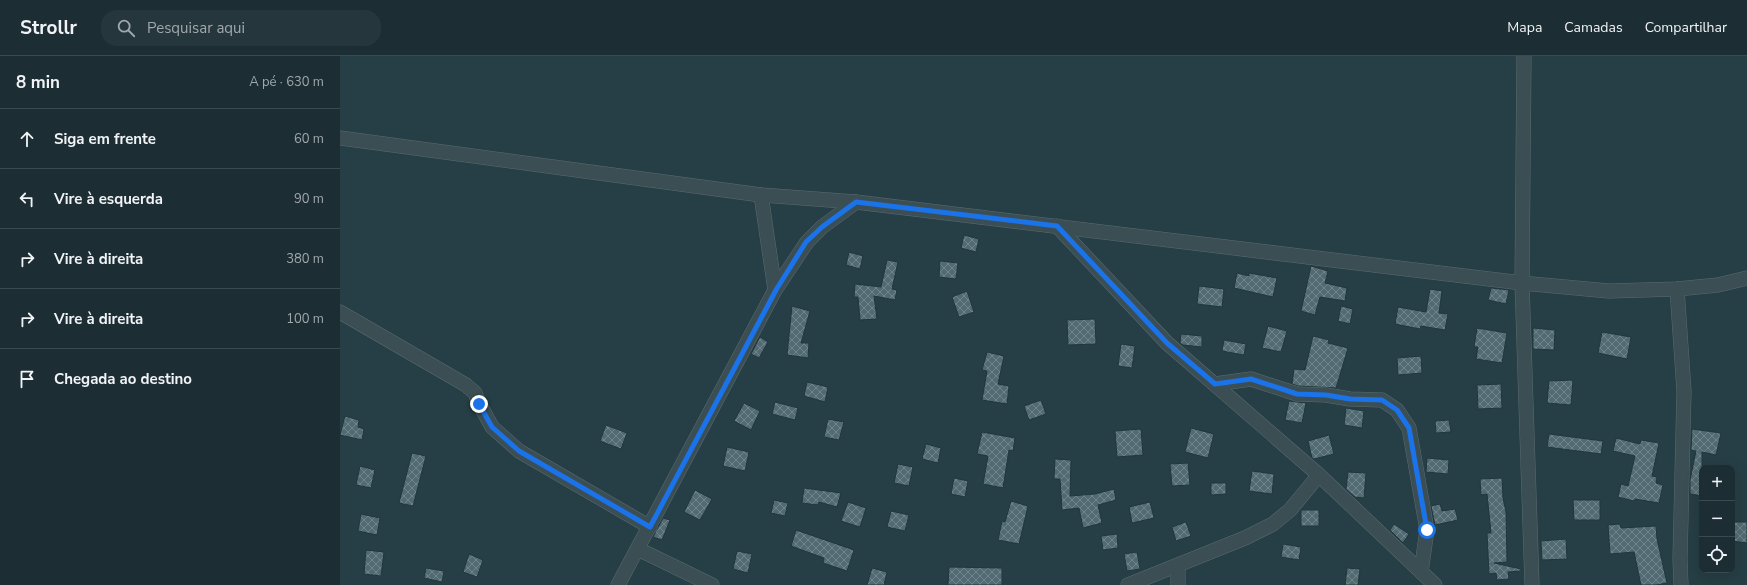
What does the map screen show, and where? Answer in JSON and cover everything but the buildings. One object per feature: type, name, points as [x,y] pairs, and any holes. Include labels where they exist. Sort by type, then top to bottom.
[{"type":"street","points":[[1524,56],[1522,283],[1532,585]]},
{"type":"street","points":[[340,138],[761,195],[856,202],[1522,283],[1609,291],[1677,289],[1718,285],[1747,278]]},
{"type":"street","points":[[761,195],[776,290]]},
{"type":"street","points":[[618,585],[776,290],[806,242],[822,227],[856,202]]},
{"type":"street","points":[[1057,226],[1167,343],[1319,475],[1435,585]]},
{"type":"street","points":[[1677,289],[1684,391],[1680,559],[1681,585]]},
{"type":"street","points":[[340,312],[466,385],[475,393],[492,427],[519,451],[650,527]]},
{"type":"street","points":[[1215,384],[1251,379],[1297,394],[1326,395],[1350,399],[1382,400],[1397,410],[1409,428],[1427,530],[1421,572]]},
{"type":"street","points":[[1128,585],[1245,538],[1273,524],[1290,510],[1319,475]]},
{"type":"street","points":[[638,549],[712,585]]},
{"type":"street","points":[[1178,566],[1178,585]]},
{"type":"route","points":[[479,404],[492,427],[519,451],[650,527],[776,290],[806,242],[822,227],[856,202],[1057,226],[1167,343],[1215,384],[1251,379],[1297,394],[1326,395],[1350,399],[1382,400],[1397,410],[1409,428],[1427,530]]}]
